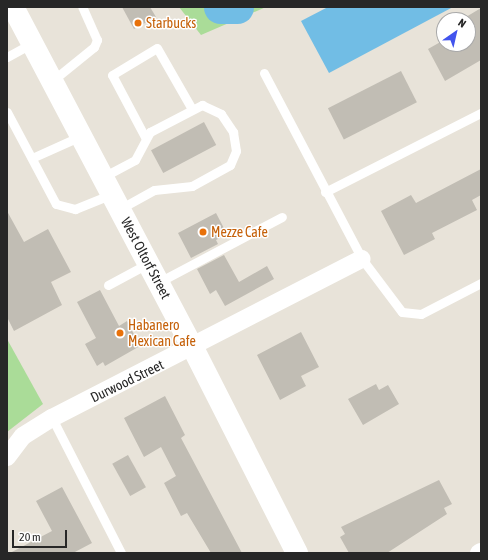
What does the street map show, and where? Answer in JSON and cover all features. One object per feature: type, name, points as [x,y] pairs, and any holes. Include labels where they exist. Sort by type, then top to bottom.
[{"type":"main road","name":"West Oltorf Street","points":[[13,7],[159,282],[297,553]]},
{"type":"street","name":"Durwood Street","points":[[7,457],[23,436],[52,418],[193,348],[362,259]]},
{"type":"lane","points":[[52,81],[96,44],[82,7]]},
{"type":"lane","points":[[7,57],[32,43]]},
{"type":"lane","points":[[146,137],[112,75],[157,48],[192,109]]},
{"type":"lane","points":[[264,73],[325,192],[362,259],[402,312],[414,316],[481,284]]},
{"type":"lane","points":[[7,112],[56,204],[75,209],[112,193],[192,186],[230,165],[236,150],[227,122],[211,108],[202,105],[192,109],[146,137],[135,160],[112,193]]},
{"type":"lane","points":[[325,192],[481,113]]},
{"type":"lane","points":[[32,158],[81,136]]},
{"type":"lane","points":[[159,282],[282,217]]},
{"type":"lane","points":[[108,285],[149,263]]},
{"type":"lane","points":[[52,418],[121,553]]},
{"type":"green space","points":[[179,7],[266,7],[201,35]]},
{"type":"green space","points":[[7,339],[43,404],[7,432]]},
{"type":"water","points":[[328,7],[453,7],[444,12],[436,12],[436,16],[329,73],[301,21]]},
{"type":"building","name":"Starbucks","points":[[122,7],[150,7],[156,17],[134,29]]},
{"type":"building","points":[[481,8],[481,60],[445,81],[428,49],[436,44],[436,52],[476,52],[476,12],[474,12]]},
{"type":"building","points":[[401,71],[417,102],[344,139],[328,108]]},
{"type":"building","points":[[204,122],[216,145],[163,173],[151,150]]},
{"type":"building","points":[[481,169],[481,195],[472,200],[477,210],[432,233],[435,239],[404,255],[381,211],[411,195],[416,203]]},
{"type":"building","points":[[7,211],[24,242],[48,229],[71,272],[51,282],[62,305],[14,331],[7,317]]},
{"type":"building","points":[[216,213],[227,234],[216,240],[218,244],[191,258],[178,233]]},
{"type":"building","points":[[224,255],[239,282],[267,266],[274,279],[225,306],[216,290],[210,294],[197,269]]},
{"type":"building","points":[[100,290],[119,326],[127,321],[140,346],[105,366],[103,362],[97,366],[85,344],[96,338],[77,302]]},
{"type":"building","points":[[301,332],[319,367],[301,376],[306,386],[280,400],[257,355]]},
{"type":"building","points":[[376,384],[379,390],[388,385],[399,404],[363,425],[348,399]]},
{"type":"building","points":[[165,396],[185,435],[181,438],[242,553],[211,553],[187,513],[181,516],[164,483],[176,476],[161,447],[144,457],[124,418]]},
{"type":"building","points":[[128,455],[146,487],[130,496],[112,464]]},
{"type":"building","points":[[439,480],[452,504],[444,508],[447,514],[387,553],[349,553],[340,537],[345,534],[341,527]]},
{"type":"building","points":[[62,487],[92,543],[73,553],[10,553],[52,531],[36,501]]},
{"type":"waterway","points":[[220,7],[237,7]]},
{"type":"place","name":"Starbucks","points":[[138,23]]},
{"type":"place","name":"Mezze Cafe","points":[[203,232]]},
{"type":"place","name":"Habanero Mexican Cafe","points":[[120,333]]}]
